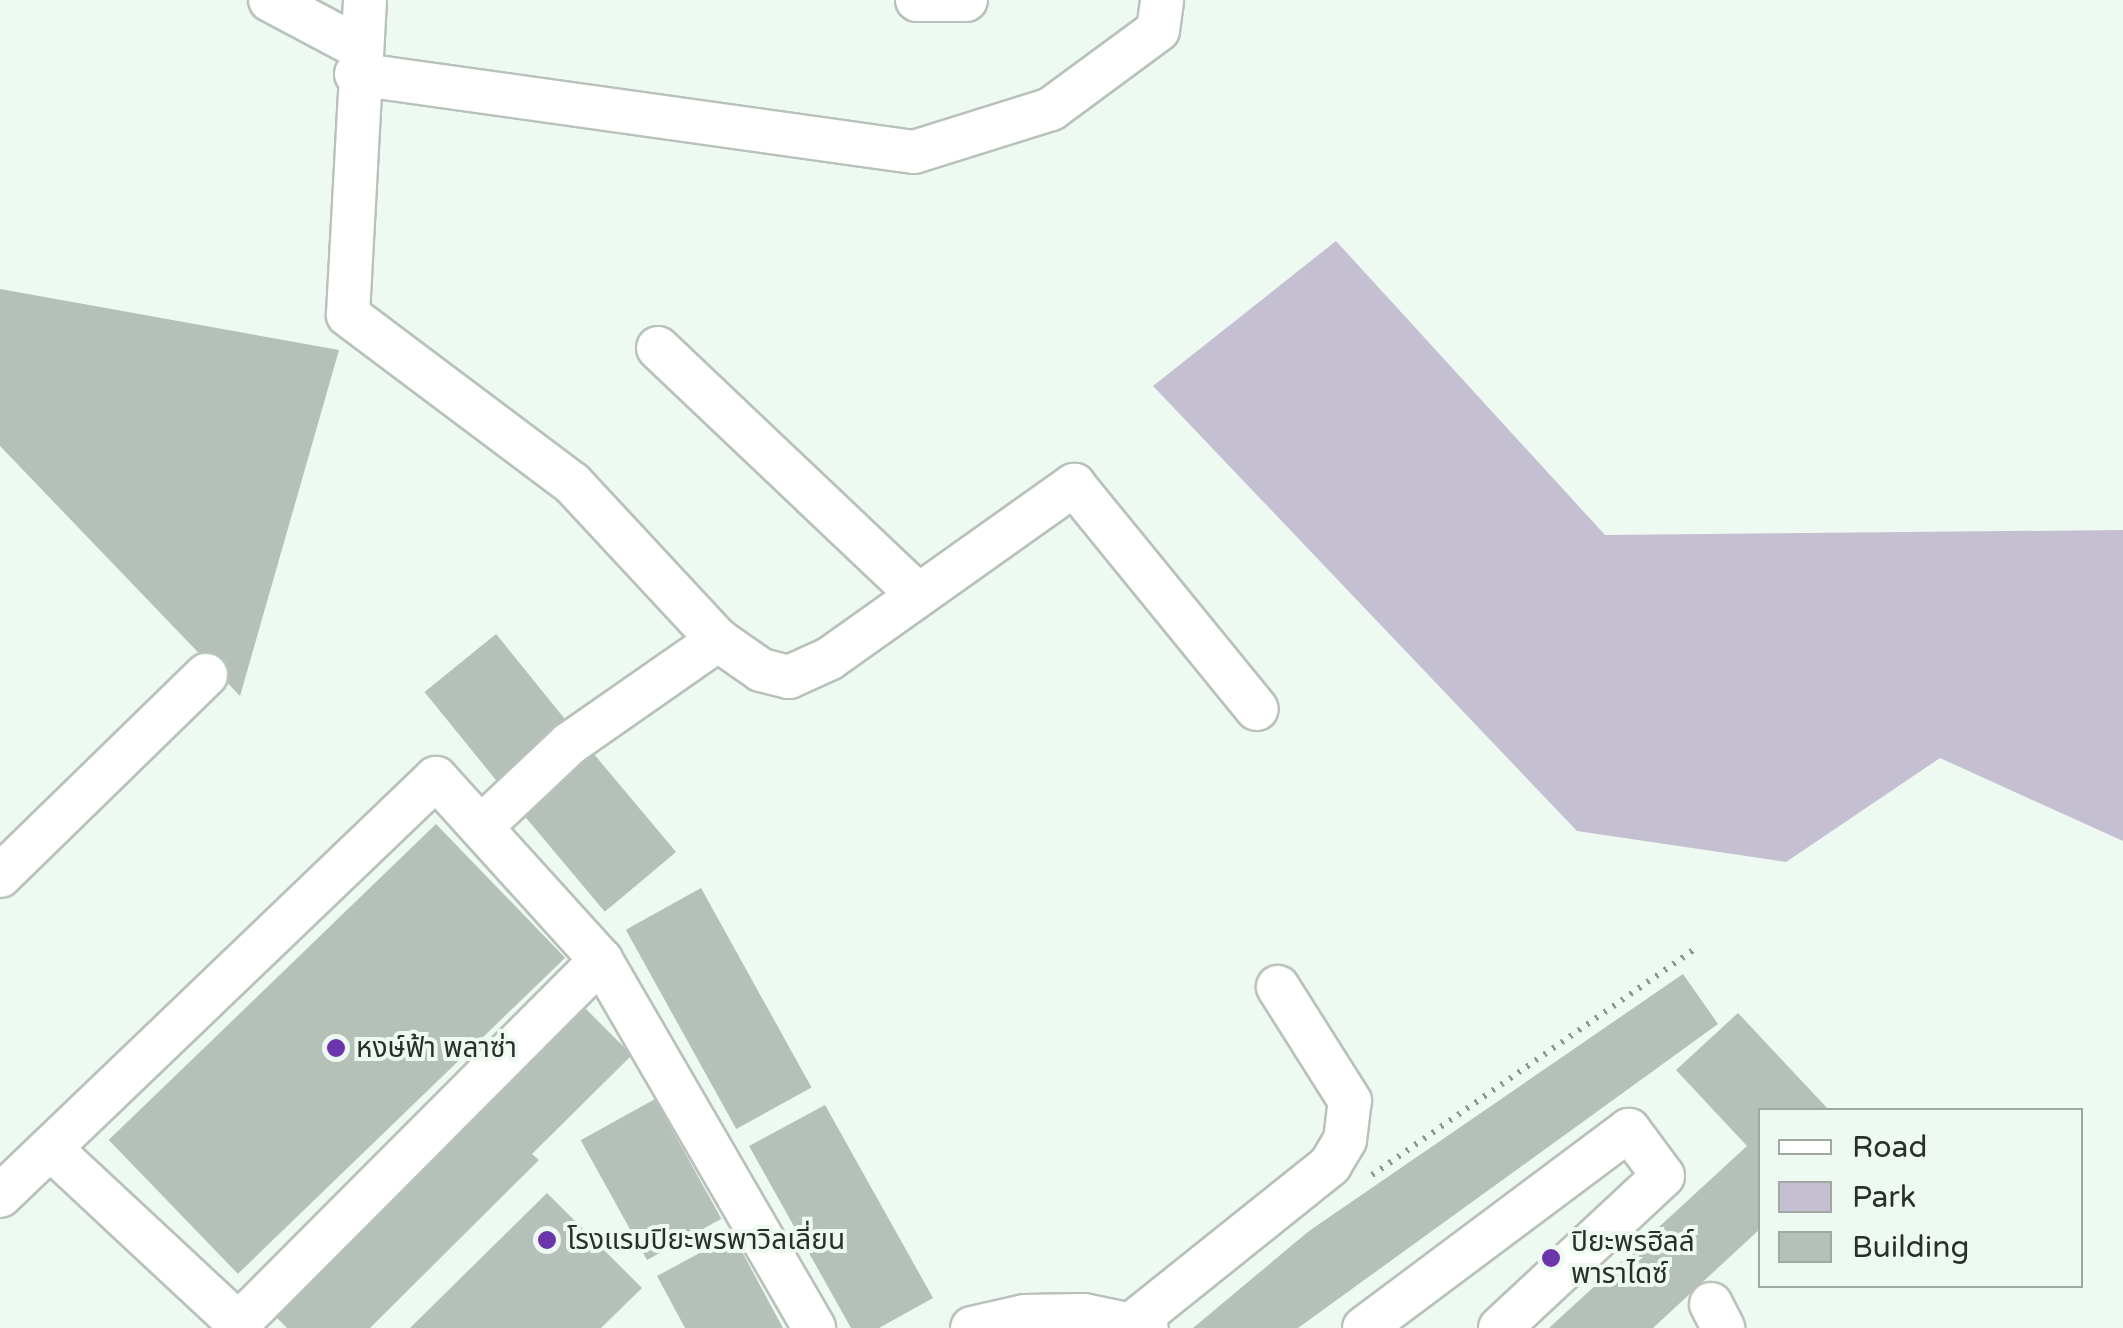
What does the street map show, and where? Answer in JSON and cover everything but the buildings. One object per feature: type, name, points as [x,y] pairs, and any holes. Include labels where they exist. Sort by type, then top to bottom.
[{"type":"street","points":[[270,0],[359,62],[914,152],[1051,110],[1158,30],[1162,0]]},
{"type":"street","points":[[365,0],[348,315],[572,483],[718,640],[760,670],[789,678],[830,660],[1074,484],[1257,708]]},
{"type":"street","points":[[917,0],[966,0]]},
{"type":"street","points":[[658,348],[918,595]]},
{"type":"street","points":[[481,828],[569,744],[718,640]]},
{"type":"street","points":[[0,876],[206,675]]},
{"type":"street","points":[[0,1196],[436,778],[601,960],[814,1328]]},
{"type":"street","points":[[50,1148],[239,1326],[601,960]]},
{"type":"street","points":[[972,1328],[1025,1316],[1084,1314],[1140,1325],[1330,1165],[1345,1140],[1350,1118],[1345,1090],[1278,987]]},
{"type":"street","points":[[1364,1328],[1629,1130],[1663,1176],[1500,1328]]},
{"type":"path","points":[[1366,1179],[1698,946]]},
{"type":"green space","points":[[1336,241],[1605,535],[2123,530],[2123,841],[1940,758],[1786,862],[1577,831],[1153,386]]},
{"type":"place","name":"หงษ์ฟ้า พลาซ่า","points":[[336,1048]]},
{"type":"place","name":"โรงแรมปิยะพรพาวิลเลี่ยน","points":[[547,1240]]},
{"type":"place","name":"ปิยะพรฮิลล์ พาราไดซ์","points":[[1551,1258]]}]
